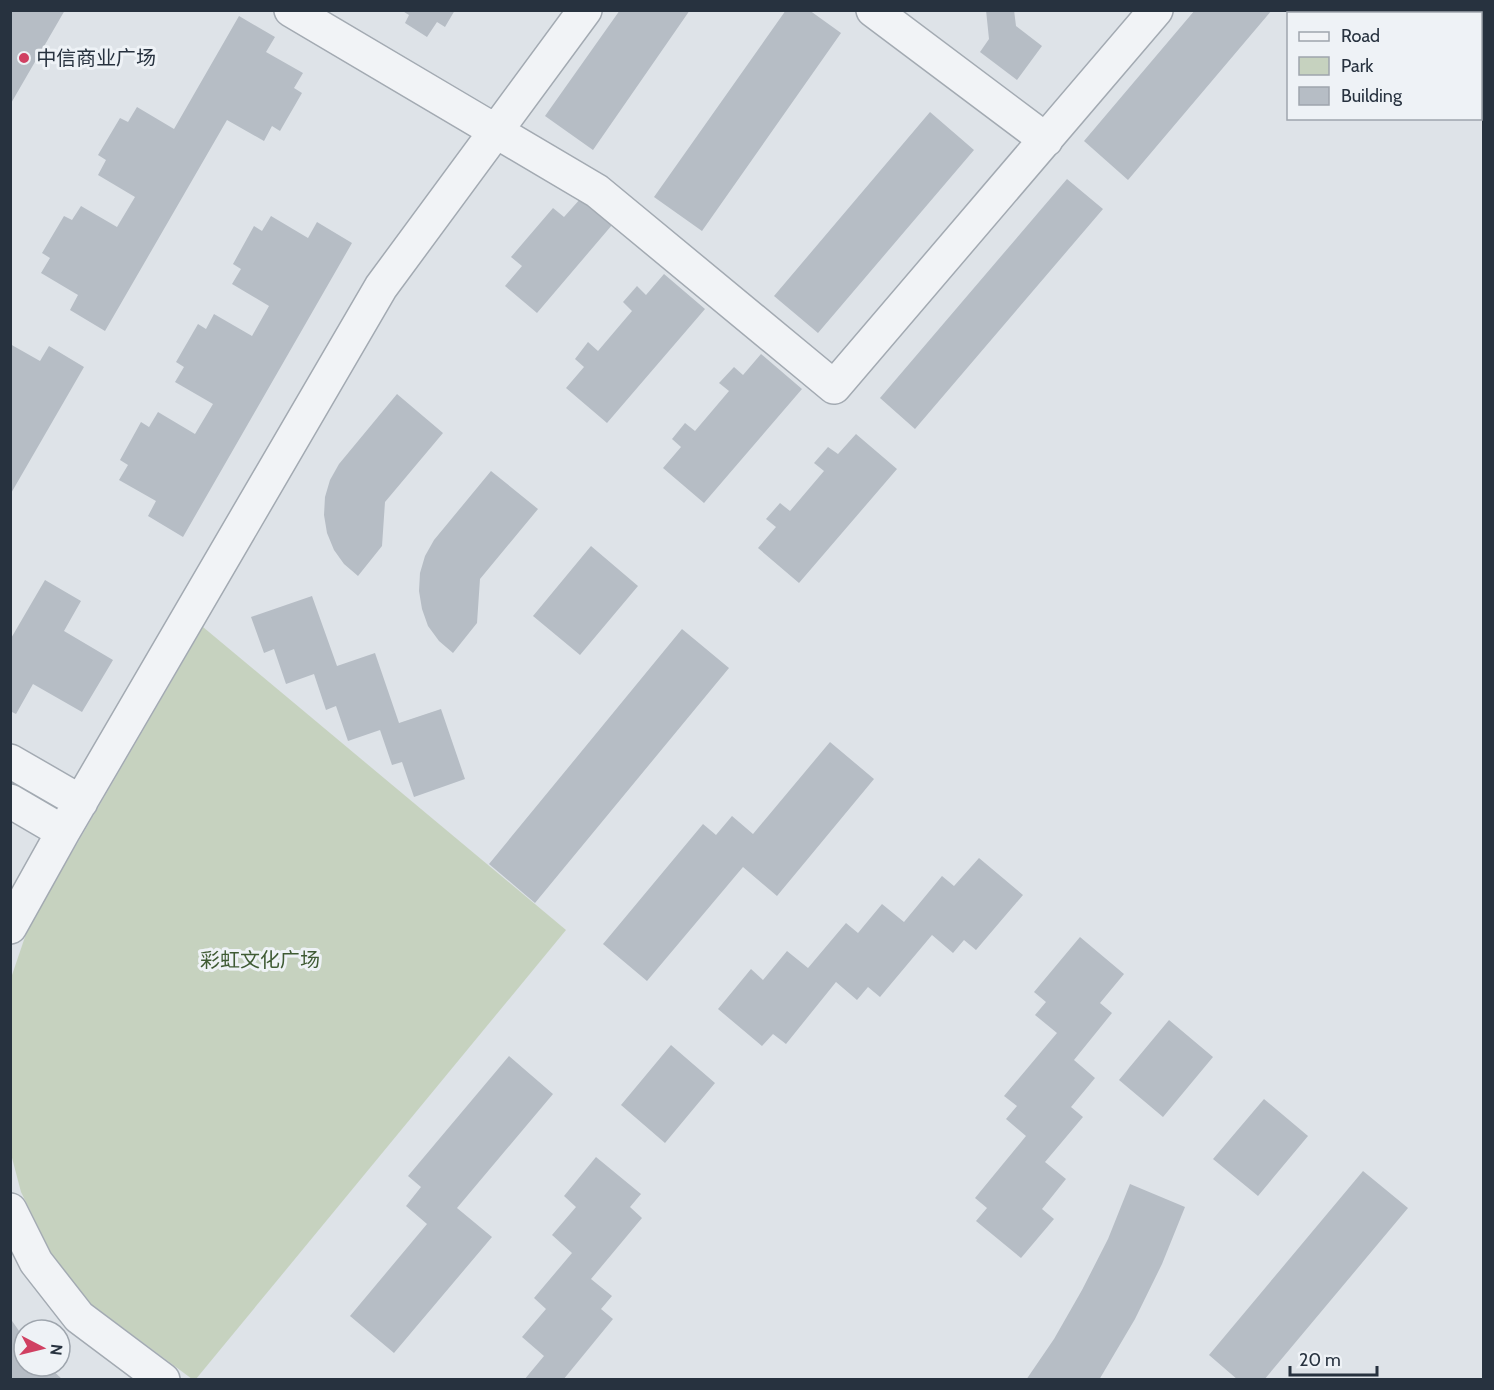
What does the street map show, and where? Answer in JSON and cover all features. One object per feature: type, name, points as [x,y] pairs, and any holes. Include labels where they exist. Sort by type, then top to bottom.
[{"type":"street","points":[[291,10],[597,191],[834,387],[1156,10]]},
{"type":"street","points":[[10,927],[381,287],[585,10]]},
{"type":"street","points":[[873,10],[1046,140]]},
{"type":"street","points":[[10,761],[81,802]]},
{"type":"street","points":[[10,801],[63,832]]},
{"type":"street","points":[[10,1210],[36,1262],[79,1317],[163,1380]]},
{"type":"green space","name":"彩虹文化广场","points":[[203,627],[566,930],[196,1379],[192,1379],[91,1304],[51,1253],[21,1192],[11,1154],[10,981],[28,928]]},
{"type":"building","name":"中信商业广场","points":[[10,10],[65,10],[10,105]]},
{"type":"building","points":[[401,10],[455,10],[445,27],[437,22],[427,37],[405,23],[409,15]]},
{"type":"building","points":[[620,10],[690,10],[593,150],[545,116]]},
{"type":"building","points":[[786,10],[809,10],[841,33],[702,231],[654,197]]},
{"type":"building","points":[[986,10],[1014,10],[1016,26],[1042,46],[1017,80],[980,52],[989,39]]},
{"type":"building","points":[[1195,10],[1272,10],[1128,180],[1084,141]]},
{"type":"building","points":[[239,16],[275,37],[266,52],[303,73],[294,88],[302,93],[280,131],[272,126],[264,141],[227,120],[105,331],[70,310],[78,295],[41,273],[50,258],[42,253],[64,216],[72,220],[81,206],[117,227],[135,197],[98,175],[106,160],[98,155],[120,118],[128,122],[137,107],[174,129]]},
{"type":"building","points":[[930,112],[974,150],[818,333],[774,296]]},
{"type":"building","points":[[1067,179],[1103,209],[915,429],[880,398]]},
{"type":"building","points":[[581,198],[612,225],[537,313],[505,286],[522,266],[511,257],[553,208],[564,217]]},
{"type":"building","points":[[271,216],[308,238],[317,222],[352,243],[183,537],[148,516],[156,501],[119,480],[128,465],[120,460],[141,422],[149,427],[158,412],[195,434],[213,404],[175,382],[184,367],[176,362],[198,324],[206,329],[214,314],[252,336],[269,306],[232,284],[241,269],[233,264],[254,226],[262,231]]},
{"type":"building","points":[[664,274],[705,309],[607,423],[566,388],[584,367],[575,359],[588,342],[598,351],[632,311],[623,302],[637,286],[646,295]]},
{"type":"building","points":[[10,344],[40,361],[49,346],[84,367],[10,495]]},
{"type":"building","points":[[761,354],[802,389],[704,503],[663,468],[681,447],[672,439],[685,423],[695,431],[729,391],[719,383],[734,367],[743,375]]},
{"type":"building","points":[[397,394],[443,433],[385,502],[382,546],[358,576],[344,564],[334,550],[327,533],[324,515],[325,497],[330,480],[339,464]]},
{"type":"building","points":[[856,434],[897,469],[799,583],[758,548],[776,527],[766,519],[780,503],[790,511],[824,471],[814,463],[828,447],[838,454]]},
{"type":"building","points":[[491,471],[538,509],[480,579],[477,623],[453,653],[439,641],[428,626],[419,591],[420,573],[425,556],[434,540]]},
{"type":"building","points":[[591,546],[638,586],[580,655],[533,616]]},
{"type":"building","points":[[45,580],[81,601],[64,631],[113,660],[82,712],[33,684],[16,714],[10,711],[10,640]]},
{"type":"building","points":[[312,596],[337,666],[375,653],[399,723],[441,709],[465,779],[414,797],[402,762],[392,765],[380,730],[348,741],[336,706],[326,710],[314,674],[286,684],[274,649],[264,653],[251,617]]},
{"type":"building","points":[[682,629],[729,668],[535,903],[489,864]]},
{"type":"building","points":[[830,742],[874,779],[777,896],[743,867],[647,981],[603,944],[703,824],[716,835],[732,816],[753,834]]},
{"type":"building","points":[[979,858],[1023,895],[976,950],[964,940],[953,953],[932,935],[880,997],[868,987],[857,1000],[836,982],[786,1044],[773,1034],[762,1046],[718,1009],[751,969],[763,980],[787,951],[808,968],[846,923],[858,933],[882,904],[904,922],[942,876],[954,886]]},
{"type":"building","points":[[1080,937],[1124,974],[1100,1003],[1112,1013],[1074,1060],[1095,1078],[1071,1107],[1083,1117],[1045,1162],[1066,1179],[1042,1209],[1054,1219],[1021,1258],[976,1221],[987,1208],[975,1198],[1026,1136],[1006,1119],[1017,1106],[1004,1096],[1057,1033],[1035,1015],[1046,1002],[1034,992]]},
{"type":"building","points":[[1169,1020],[1213,1057],[1163,1117],[1119,1080]]},
{"type":"building","points":[[671,1045],[715,1083],[665,1143],[621,1105]]},
{"type":"building","points":[[509,1056],[553,1094],[457,1208],[492,1237],[394,1353],[350,1316],[427,1224],[406,1206],[421,1187],[408,1176]]},
{"type":"building","points":[[1264,1099],[1308,1136],[1258,1196],[1213,1159]]},
{"type":"building","points":[[596,1157],[641,1194],[630,1207],[642,1218],[591,1279],[612,1296],[601,1309],[613,1319],[563,1380],[524,1380],[544,1356],[522,1337],[546,1309],[534,1298],[572,1253],[552,1235],[576,1207],[564,1196]]},
{"type":"building","points":[[1363,1171],[1408,1208],[1264,1380],[1238,1380],[1209,1355]]},
{"type":"building","points":[[1130,1184],[1185,1207],[1162,1264],[1135,1319],[1099,1380],[1026,1380],[1054,1339],[1082,1290],[1108,1239]]},
{"type":"building","points":[[10,1318],[12,1321],[12,1378],[61,1378],[63,1380],[10,1378]]},
{"type":"place","name":"中信商业广场","points":[[24,58]]}]
